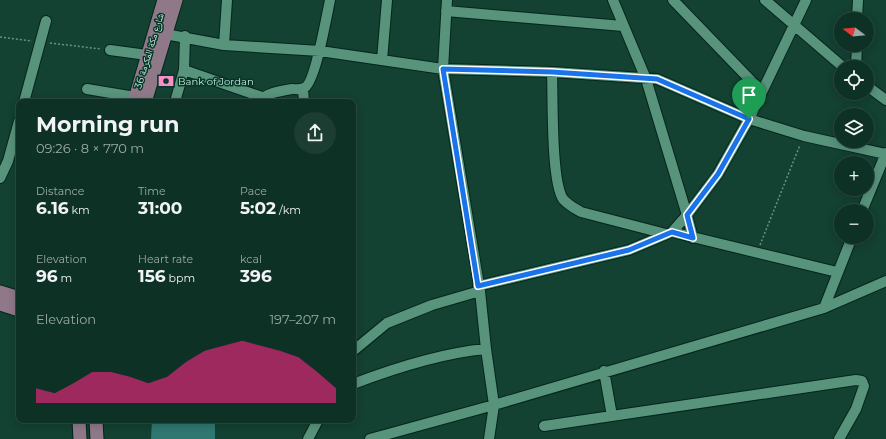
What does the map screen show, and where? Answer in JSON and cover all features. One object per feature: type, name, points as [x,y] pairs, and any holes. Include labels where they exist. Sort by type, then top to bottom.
[{"type":"main road","name":"شارع مكة المكرمة 36","points":[[138,99],[147,55],[164,0]]},
{"type":"main road","name":"شارع مكة المكرمة 36","points":[[138,99],[165,34],[176,0]]},
{"type":"main road","points":[[0,292],[16,297]]},
{"type":"main road","points":[[0,304],[16,309]]},
{"type":"main road","points":[[79,423],[80,439]]},
{"type":"main road","points":[[96,423],[97,439]]},
{"type":"street","points":[[224,45],[227,0]]},
{"type":"street","points":[[262,99],[274,93],[303,89],[309,84],[320,51],[330,0]]},
{"type":"street","points":[[382,60],[387,0]]},
{"type":"street","points":[[447,0],[443,69],[479,289],[494,405],[489,439]]},
{"type":"street","points":[[613,0],[646,79],[693,238]]},
{"type":"street","points":[[765,0],[835,60]]},
{"type":"street","points":[[356,349],[387,323],[432,305],[479,289],[629,250],[669,233],[687,215],[718,174],[749,119],[761,91],[806,0]]},
{"type":"street","points":[[857,12],[858,0]]},
{"type":"street","points":[[676,1],[761,91]]},
{"type":"street","points":[[446,11],[623,26]]},
{"type":"street","points":[[25,99],[46,21]]},
{"type":"street","points":[[165,34],[185,36],[224,45],[320,51],[443,69],[552,72],[657,79],[667,82],[749,119],[804,136],[886,154],[865,204]]},
{"type":"street","points":[[176,99],[184,70],[185,36]]},
{"type":"street","points":[[110,50],[147,55]]},
{"type":"street","points":[[184,70],[257,99]]},
{"type":"street","points":[[552,72],[556,170],[560,192],[564,200],[571,207],[580,212],[837,272]]},
{"type":"street","points":[[303,89],[304,99]]},
{"type":"street","points":[[87,90],[133,99]]},
{"type":"street","points":[[874,91],[886,100]]},
{"type":"street","points":[[0,178],[8,161],[16,132]]},
{"type":"street","points":[[824,308],[849,244]]},
{"type":"street","points":[[370,439],[494,405],[604,371],[824,308],[886,281]]},
{"type":"street","points":[[356,383],[428,360],[467,351],[486,349]]},
{"type":"street","points":[[604,371],[612,416]]},
{"type":"street","points":[[544,426],[862,380],[864,386],[856,409],[840,439]]},
{"type":"street","points":[[300,439],[308,423]]},
{"type":"street","points":[[308,439],[316,423]]},
{"type":"path","points":[[0,37],[110,50]]},
{"type":"path","points":[[756,253],[804,136]]},
{"type":"building","points":[[152,423],[215,423],[215,439],[151,439]]},
{"type":"place","name":"Bank of Jordan","points":[[166,81]]},
{"type":"route","points":[[443,69],[552,72],[657,79],[667,82],[749,119],[718,174],[687,215],[693,238],[672,232],[629,250],[478,286],[443,69]]}]
